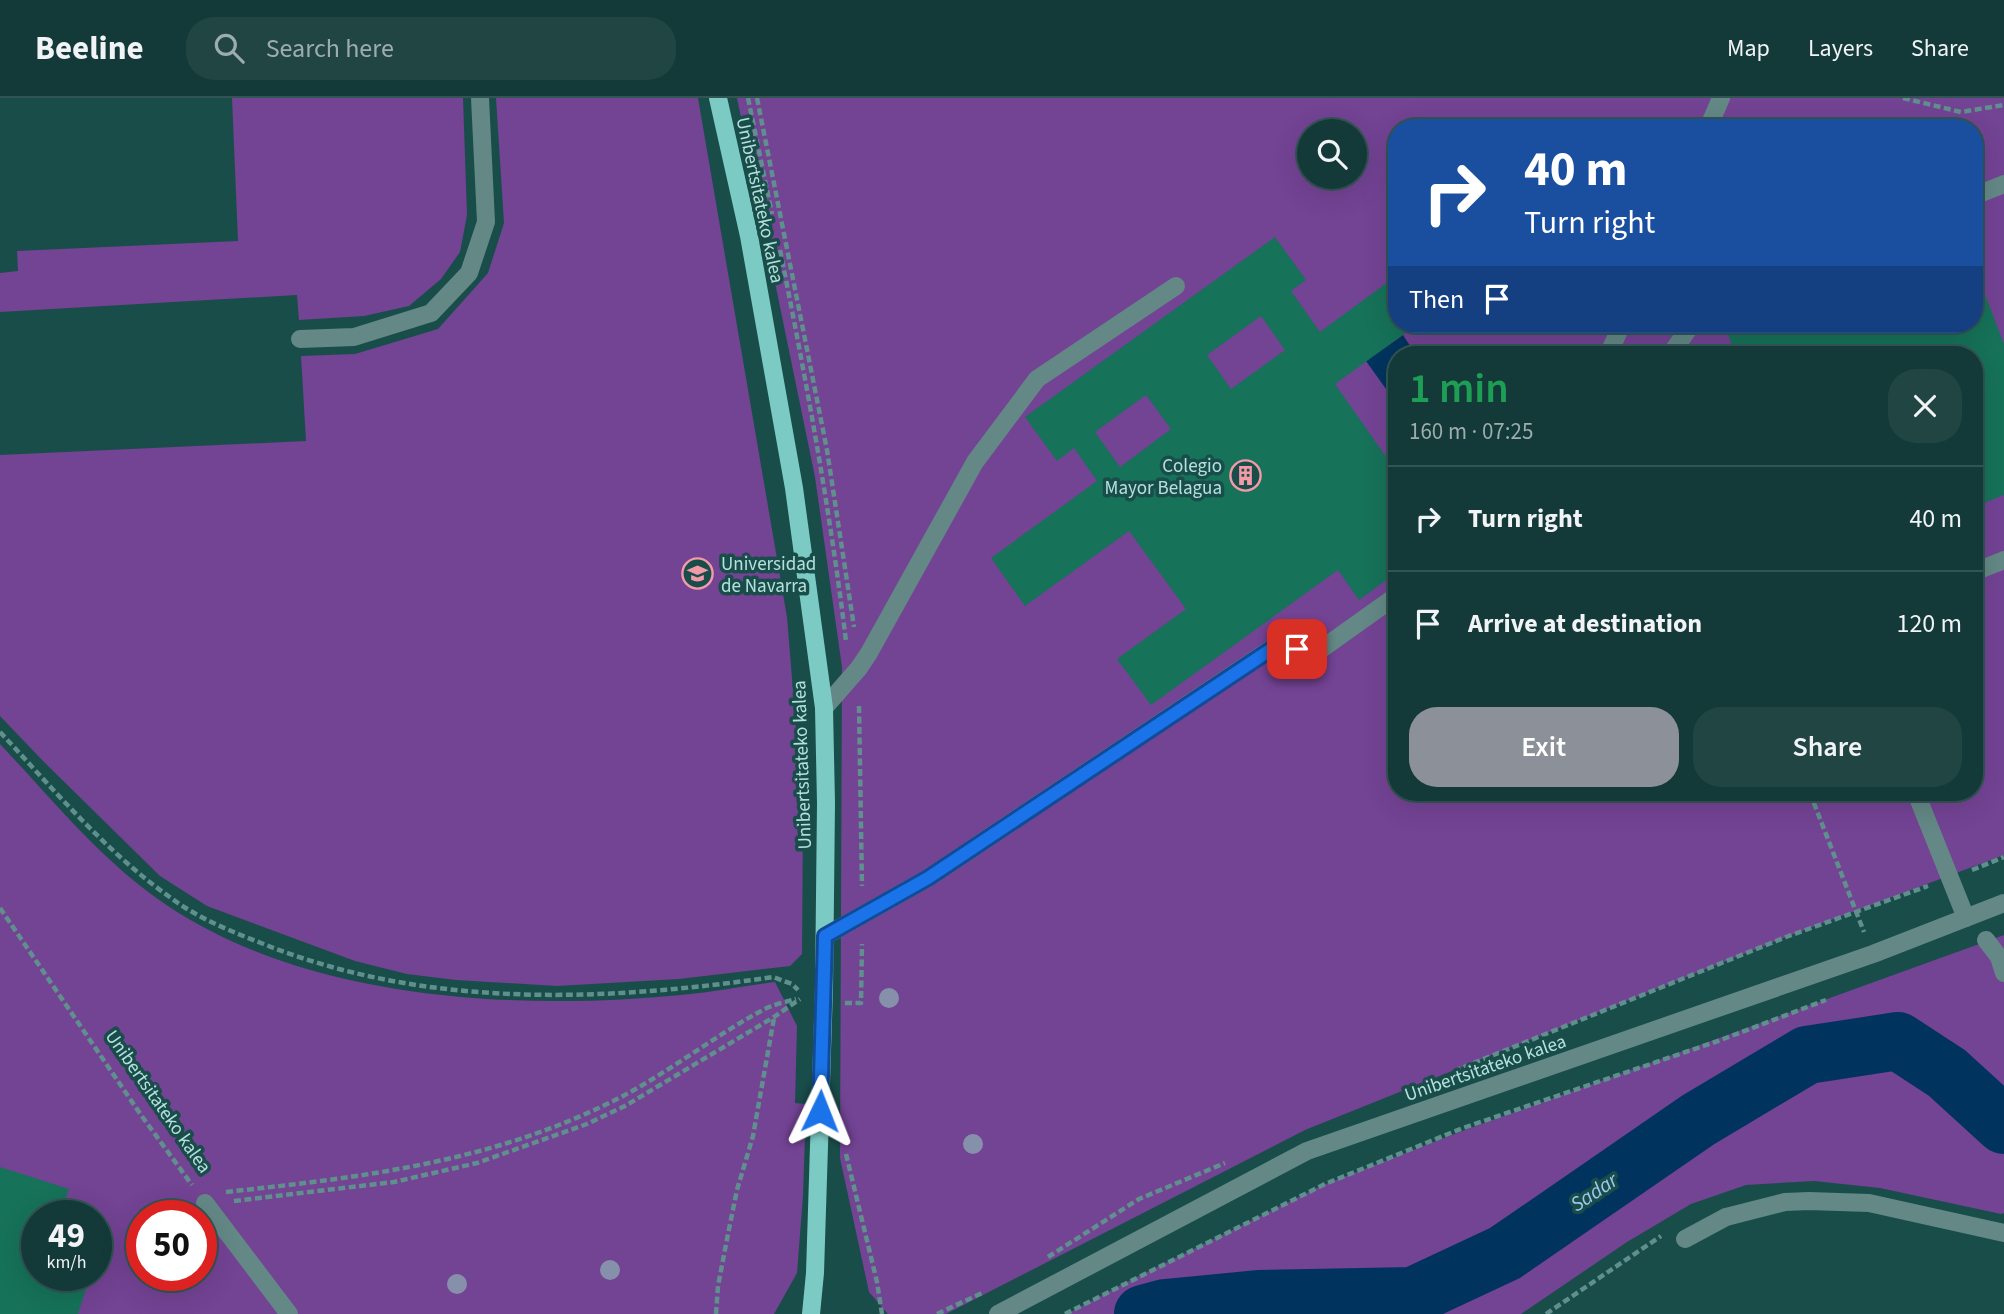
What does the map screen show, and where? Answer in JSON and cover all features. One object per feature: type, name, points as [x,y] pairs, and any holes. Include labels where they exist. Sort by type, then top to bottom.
[{"type":"main road","name":"Unibertsitateko kalea","points":[[718,98],[749,236],[794,488],[824,708],[825,936],[815,1273],[811,1314]]},
{"type":"street","points":[[300,339],[354,337],[431,313],[469,273],[486,222],[480,98]]},
{"type":"street","points":[[1712,119],[1721,98]]},
{"type":"street","points":[[1983,192],[2004,184]]},
{"type":"street","points":[[824,708],[869,653],[975,462],[1037,379],[1176,286]]},
{"type":"street","points":[[1983,568],[2004,560]]},
{"type":"street","points":[[825,936],[928,878],[1279,644],[1315,653],[1388,602]]},
{"type":"street","points":[[1919,801],[1966,918]]},
{"type":"street","name":"Unibertsitateko kalea","points":[[999,1314],[1307,1151],[1873,954],[2004,903]]},
{"type":"street","points":[[1986,940],[1999,957],[2004,973]]},
{"type":"street","name":"Unibertsitateko kalea","points":[[202,1199],[289,1314]]},
{"type":"street","points":[[1685,1239],[1726,1217],[1785,1202],[1810,1201],[1869,1203],[2004,1233]]},
{"type":"path","points":[[1903,98],[1961,112],[2004,106]]},
{"type":"path","points":[[0,732],[123,862],[173,900],[220,927],[290,955],[352,973],[464,993],[561,995],[653,991],[773,977],[792,984],[803,996]]},
{"type":"path","points":[[1813,801],[1873,954]]},
{"type":"path","points":[[1855,911],[2004,857]]},
{"type":"path","name":"Unibertsitateko kalea","points":[[0,908],[141,1115],[202,1199]]},
{"type":"path","points":[[202,1199],[394,1182],[477,1163],[587,1124],[625,1106],[774,1017],[803,996]]},
{"type":"path","points":[[202,1199],[385,1173],[480,1152],[577,1118],[622,1096],[763,1009],[803,996]]},
{"type":"path","points":[[1065,1314],[1325,1184],[1464,1128],[1718,1041],[1830,998]]},
{"type":"path","points":[[716,1314],[718,1286],[728,1234],[737,1190],[753,1136],[774,1017]]},
{"type":"shaded area","points":[[232,98],[463,98],[467,215],[460,252],[441,279],[409,306],[364,316],[299,320],[297,295],[0,312],[0,273],[18,271],[17,251],[238,241]]},
{"type":"shaded area","points":[[496,98],[698,98],[787,617],[803,813],[802,954],[790,966],[679,979],[557,986],[407,974],[355,961],[207,906],[160,876],[0,716],[0,455],[306,441],[301,356],[355,354],[438,329],[488,273],[504,223]]},
{"type":"shaded area","points":[[737,98],[2004,98],[2004,855],[1786,937],[1305,1130],[946,1314],[888,1314],[869,1292],[840,1158],[842,667],[815,477]]},
{"type":"shaded area","points":[[0,744],[100,851],[144,889],[168,906],[224,937],[285,962],[349,980],[416,992],[484,999],[618,1000],[693,994],[775,982],[797,1026],[795,1103],[806,1104],[797,1273],[774,1314],[0,1314]]},
{"type":"shaded area","points":[[2004,935],[2004,1213],[1880,1188],[1814,1181],[1746,1185],[1691,1204],[1627,1242],[1521,1314],[1067,1314],[1323,1185],[1465,1130]]},
{"type":"water","points":[[1403,335],[1410,346],[1388,346],[1388,392],[1366,361]]},
{"type":"building","name":"Colegio Mayor Belagua","points":[[1275,237],[1306,280],[1291,291],[1320,332],[1388,282],[1388,333],[1406,333],[1335,384],[1388,460],[1388,579],[1359,600],[1338,570],[1151,705],[1117,659],[1186,609],[1129,531],[1025,606],[991,558],[1097,481],[1074,448],[1057,461],[1025,417]],"holes":[[[1261,316],[1285,350],[1231,389],[1207,355]],[[1146,395],[1171,429],[1120,467],[1095,432]]]},
{"type":"building","points":[[1983,289],[2004,344],[2004,495],[1983,503],[1983,346],[1733,346],[1727,333],[1983,333]]},
{"type":"building","points":[[0,1167],[69,1189],[65,1200],[21,1200],[21,1291],[85,1291],[78,1314],[0,1314]]},
{"type":"waterway","name":"Sadar","points":[[1143,1314],[1165,1308],[1258,1299],[1413,1296],[1505,1253],[1698,1120],[1807,1055],[1898,1041],[1947,1073],[2004,1125]]},
{"type":"place","name":"Colegio Mayor Belagua","points":[[1245,476]]},
{"type":"place","name":"Universidad de Navarra","points":[[698,574]]},
{"type":"route","points":[[820,1111],[825,936],[928,878],[1279,644],[1297,649]]}]
